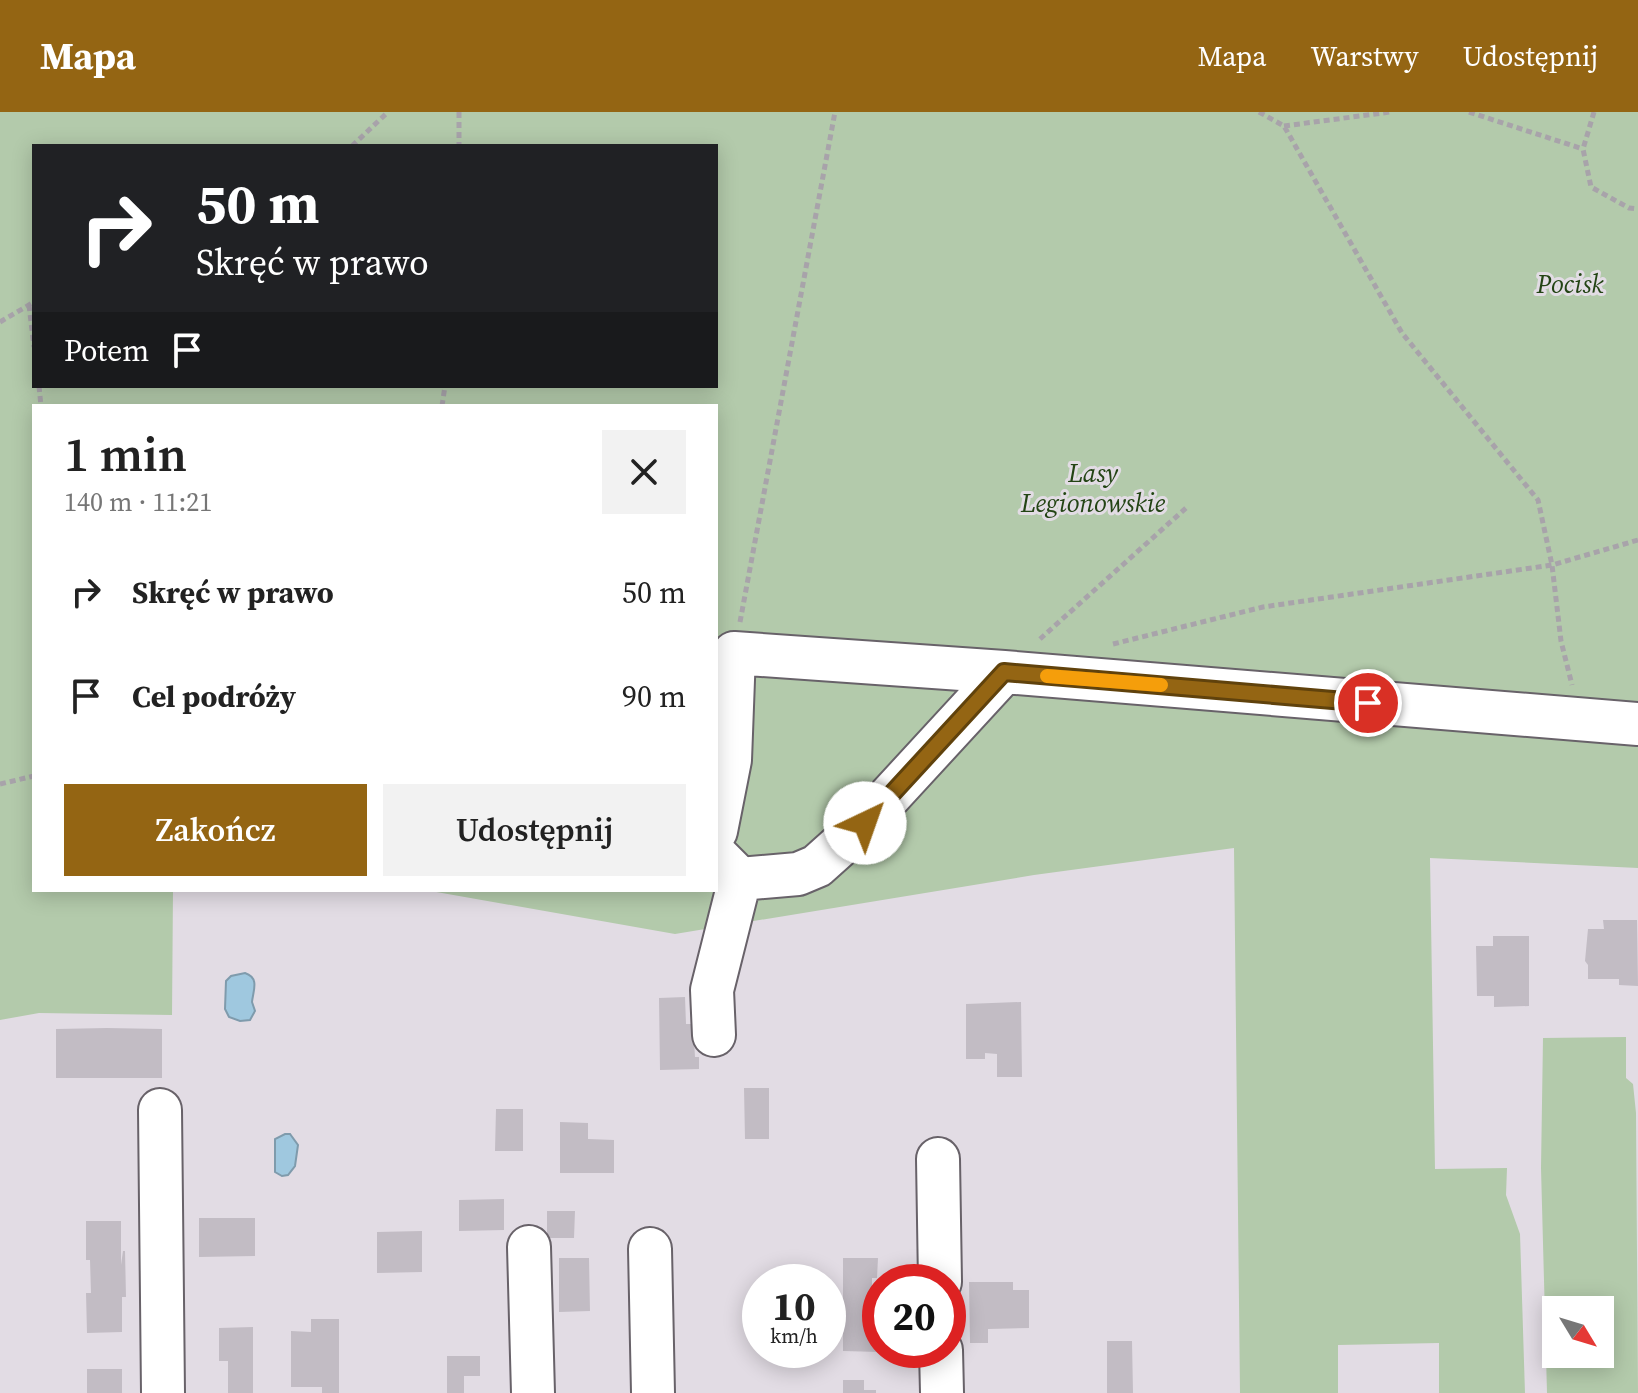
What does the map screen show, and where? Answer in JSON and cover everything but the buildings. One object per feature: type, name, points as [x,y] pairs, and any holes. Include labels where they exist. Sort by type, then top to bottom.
[{"type":"lane","points":[[718,821],[730,760],[734,653],[1638,724]]},
{"type":"lane","points":[[714,1035],[712,990],[728,867],[798,874],[817,866],[865,823],[1004,672]]},
{"type":"lane","points":[[160,1110],[163,1393]]},
{"type":"lane","points":[[938,1159],[940,1264]]},
{"type":"lane","points":[[529,1247],[533,1393]]},
{"type":"lane","points":[[650,1249],[653,1393]]},
{"type":"lane","points":[[186,1254],[186,1393]]},
{"type":"lane","points":[[941,1368],[942,1393]]},
{"type":"path","points":[[354,144],[388,112]]},
{"type":"path","points":[[459,112],[459,144]]},
{"type":"path","points":[[734,653],[835,112]]},
{"type":"path","points":[[1259,112],[1284,126],[1402,333],[1538,500],[1552,565],[1561,641],[1581,720]]},
{"type":"path","points":[[1284,126],[1390,112]]},
{"type":"path","points":[[1469,112],[1583,149]]},
{"type":"path","points":[[1594,112],[1583,149],[1591,187],[1629,208],[1638,209]]},
{"type":"path","points":[[0,322],[31,304]]},
{"type":"path","points":[[1004,672],[1186,508]]},
{"type":"path","points":[[1110,645],[1263,607],[1552,565],[1638,540]]},
{"type":"path","points":[[0,784],[32,776]]},
{"type":"green space","name":"Lasy Legionowskie","points":[[0,112],[1638,112],[1638,868],[1430,858],[1435,1169],[1507,1168],[1506,1195],[1520,1234],[1525,1393],[1439,1393],[1439,1343],[1338,1345],[1338,1393],[1240,1393],[1234,848],[1034,875],[675,934],[436,892],[718,892],[718,404],[32,404],[32,892],[173,892],[172,1015],[39,1013],[0,1020]]},
{"type":"green space","points":[[1626,1037],[1626,1078],[1633,1084],[1636,1113],[1638,1393],[1547,1393],[1546,1368],[1614,1368],[1614,1296],[1544,1296],[1541,1168],[1543,1038]]},
{"type":"water","points":[[245,973],[254,981],[252,1002],[255,1011],[250,1020],[240,1021],[229,1017],[225,1009],[226,981],[231,976]]},
{"type":"water","points":[[290,1134],[298,1145],[295,1166],[288,1175],[282,1176],[275,1172],[275,1139]]},
{"type":"slow traffic","points":[[1047,676],[1161,685]]},
{"type":"route","points":[[865,823],[1004,672],[1368,703]]},
{"type":"park label","name":"Pocisk","points":[[1570,284]]}]
